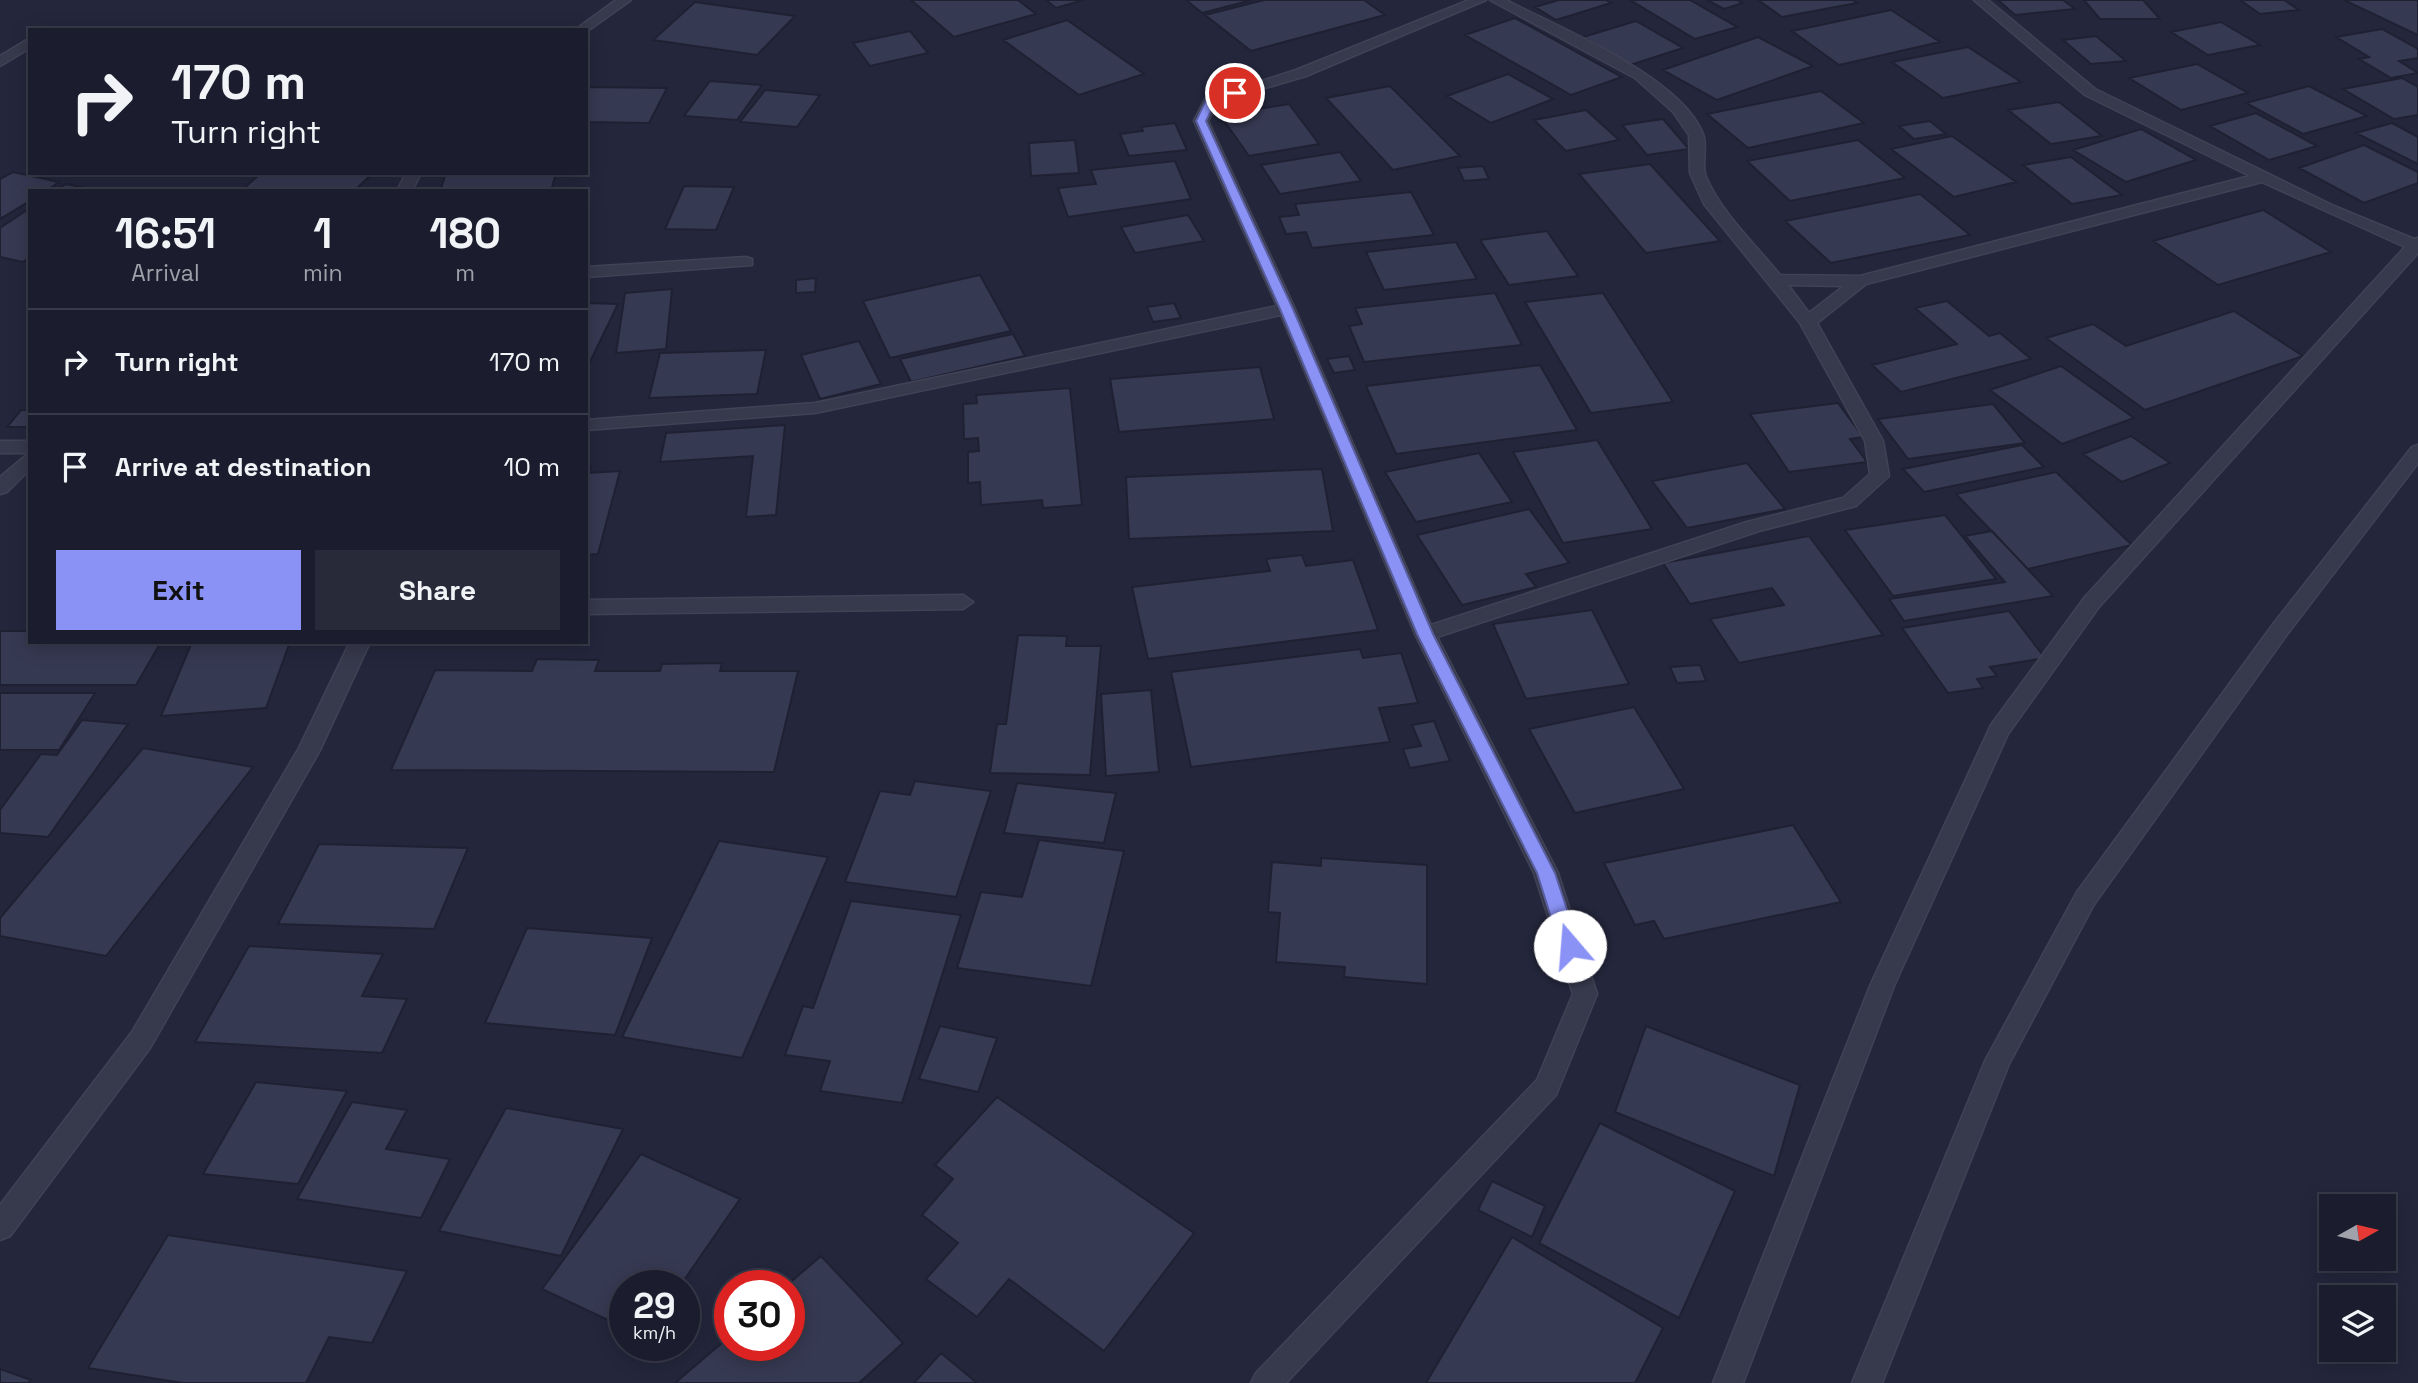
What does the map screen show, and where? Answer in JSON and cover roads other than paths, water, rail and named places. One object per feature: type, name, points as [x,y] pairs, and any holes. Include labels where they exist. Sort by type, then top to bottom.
[{"type":"street","points":[[584,28],[625,0]]},
{"type":"street","points":[[1266,1383],[1547,1087],[1585,994],[1546,873],[1425,634],[1287,309],[1201,121],[1212,99],[1301,74],[1480,0]]},
{"type":"street","points":[[1425,634],[1754,526],[1849,502],[1880,476],[1874,441],[1846,385],[1808,322],[1712,204],[1697,173],[1696,135],[1678,109],[1640,75],[1496,0]]},
{"type":"street","points":[[1728,1383],[1881,986],[1999,730],[2092,603],[2417,245],[2264,177],[2090,92],[1980,0]]},
{"type":"street","points":[[0,62],[28,43]]},
{"type":"street","points":[[1776,280],[1860,281],[2264,177]]},
{"type":"street","points":[[588,272],[746,262]]},
{"type":"street","points":[[1808,322],[1860,281]]},
{"type":"street","points":[[588,425],[815,408],[1287,309]]},
{"type":"street","points":[[0,447],[28,447]]},
{"type":"street","points":[[1867,1383],[1998,1061],[2085,899],[2281,628],[2418,451]]},
{"type":"street","points":[[0,488],[28,460]]},
{"type":"street","points":[[588,607],[964,602]]},
{"type":"street","points":[[0,1227],[142,1040],[309,750],[359,644]]}]
